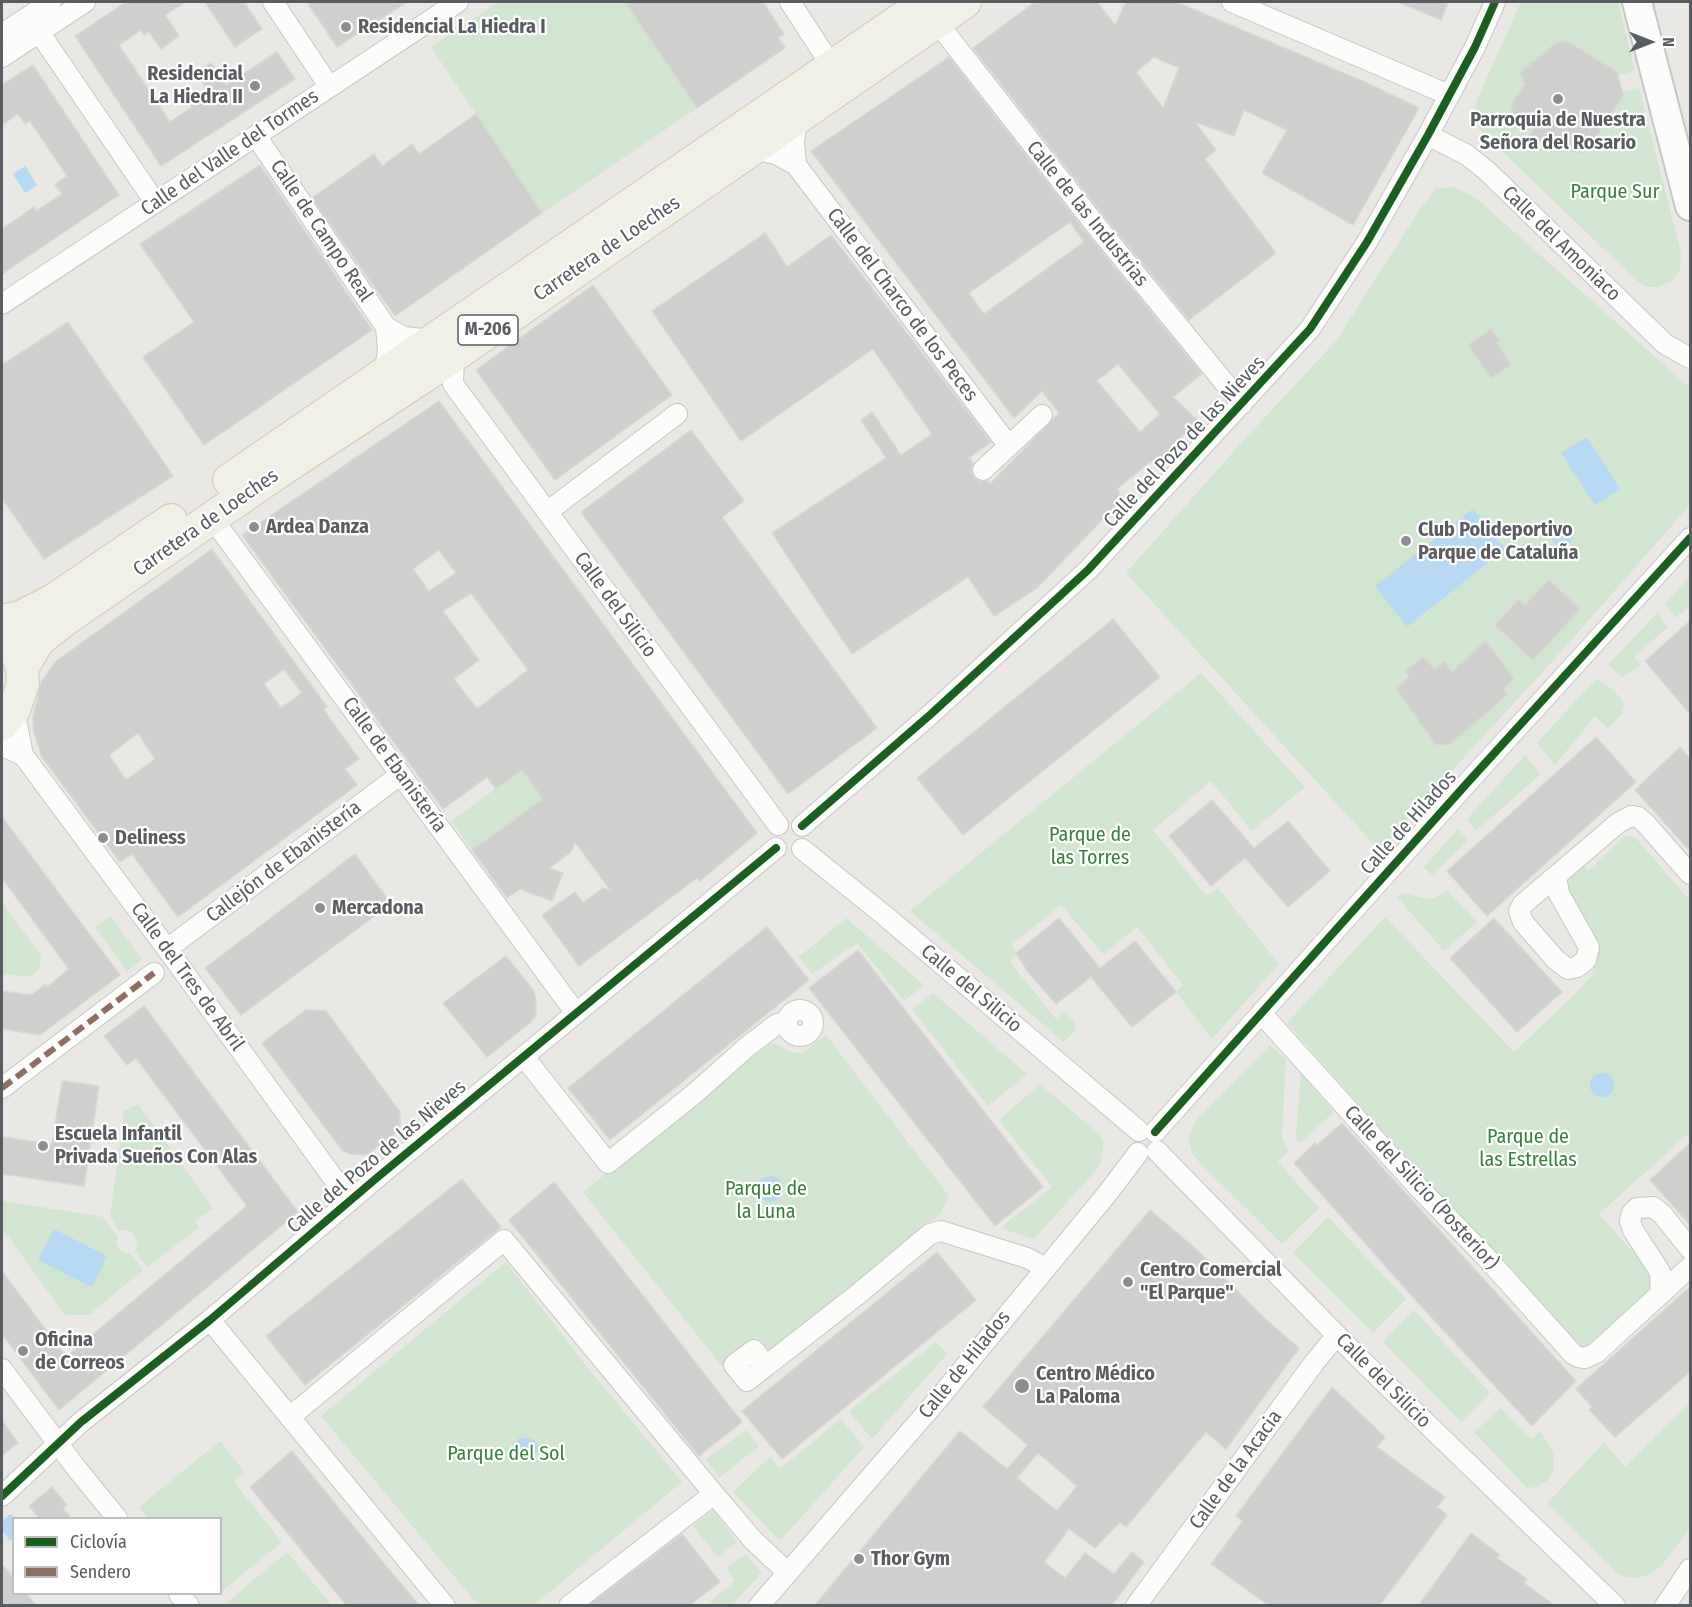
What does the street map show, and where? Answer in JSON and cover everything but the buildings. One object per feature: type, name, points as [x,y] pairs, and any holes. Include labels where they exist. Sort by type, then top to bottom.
[{"type":"main road","name":"Carretera de Loeches","points":[[22,669],[38,641],[66,619],[423,377],[831,65],[931,11],[965,2]]},
{"type":"main road","name":"Carretera de Loeches","points":[[2,621],[20,617],[52,601],[385,372],[446,359],[797,118],[931,11]]},
{"type":"main road","name":"M-206","points":[[2,630],[14,645],[22,669],[23,684],[8,717]]},
{"type":"street","points":[[2,34],[51,2]]},
{"type":"street","points":[[2,57],[85,2]]},
{"type":"street","points":[[273,2],[329,86]]},
{"type":"street","name":"Calle del Valle del Tormes","points":[[2,304],[458,2]]},
{"type":"street","points":[[790,2],[831,65]]},
{"type":"street","points":[[1232,2],[1449,95]]},
{"type":"street","name":"Calle del Pozo de las Nieves","points":[[802,826],[930,714],[1088,570],[1310,329],[1367,242],[1428,135],[1476,47],[1495,2]]},
{"type":"street","points":[[1637,2],[1690,206]]},
{"type":"street","points":[[1654,2],[1690,145]]},
{"type":"street","name":"Calle de las Industrias","points":[[931,11],[1098,228],[1242,404]]},
{"type":"street","points":[[39,32],[155,202]]},
{"type":"street","points":[[796,165],[794,142],[797,118]]},
{"type":"street","name":"Calle del Amoniaco","points":[[1428,135],[1467,155],[1486,171],[1665,344],[1690,358]]},
{"type":"street","name":"Calle de Campo Real","points":[[256,136],[386,327]]},
{"type":"street","name":"Calle del Charco de los Peces","points":[[752,149],[776,154],[796,165],[1009,446]]},
{"type":"street","points":[[386,327],[446,359]]},
{"type":"street","points":[[385,372],[388,349],[386,327]]},
{"type":"street","name":"Calle del Silicio","points":[[446,359],[547,512],[778,825]]},
{"type":"street","points":[[547,512],[677,414]]},
{"type":"street","points":[[983,470],[1042,415]]},
{"type":"street","name":"Calle de Ebanistería","points":[[212,518],[575,1012]]},
{"type":"street","name":"Calle de Hilados","points":[[759,1605],[914,1428],[1147,1142],[1690,538]]},
{"type":"street","name":"Calle del Tres de Abril","points":[[8,717],[23,755],[350,1201]]},
{"type":"street","points":[[2,746],[23,755]]},
{"type":"street","name":"Callejón de Ebanistería","points":[[167,949],[400,775]]},
{"type":"street","points":[[1556,876],[1618,823],[1631,816],[1638,817],[1646,824],[1690,874]]},
{"type":"street","points":[[794,821],[802,826],[806,834],[802,849],[793,854],[783,853],[776,848],[773,840],[778,825],[794,821]]},
{"type":"street","name":"Calle del Pozo de las Nieves","points":[[2,1496],[81,1422],[210,1320],[575,1012],[776,848]]},
{"type":"street","name":"Calle del Silicio","points":[[802,849],[884,915],[1147,1142],[1358,1357],[1615,1605]]},
{"type":"street","points":[[2,1088],[154,973]]},
{"type":"street","name":"Calle del Silicio (Posterior)","points":[[1261,1013],[1573,1354],[1585,1358],[1596,1353],[1661,1292]]},
{"type":"street","points":[[524,1057],[608,1163],[694,1094],[748,1046],[777,1024],[787,1022]]},
{"type":"street","points":[[1661,1292],[1660,1272],[1634,1230],[1630,1221],[1632,1213],[1637,1208],[1653,1207],[1662,1214],[1690,1249]]},
{"type":"street","points":[[766,1366],[858,1295],[930,1233],[941,1231],[1027,1258],[1046,1268]]},
{"type":"street","points":[[291,1416],[504,1240],[753,1540],[788,1573]]},
{"type":"street","points":[[1661,1292],[1690,1267]]},
{"type":"street","points":[[210,1320],[445,1605]]},
{"type":"street","name":"Calle de la Acacia","points":[[1136,1605],[1337,1335]]},
{"type":"street","points":[[2,1369],[116,1517]]},
{"type":"street","points":[[569,1605],[714,1494]]},
{"type":"street","points":[[1665,1605],[1690,1569]]},
{"type":"green space","points":[[498,2],[625,2],[697,108],[542,213],[431,47]]},
{"type":"green space","name":"Parque Sur","points":[[1521,2],[1618,2],[1635,71],[1618,75],[1622,92],[1639,88],[1681,253],[1680,269],[1672,281],[1658,287],[1647,287],[1637,281],[1486,136],[1477,125],[1475,113],[1477,100]],"holes":[[[1563,41],[1574,44],[1617,72],[1618,75],[1607,78],[1623,95],[1588,150],[1582,153],[1528,140],[1535,127],[1513,113],[1511,105],[1525,84],[1520,73],[1553,45]]]},
{"type":"green space","name":"Club Polideportivo Parque de Cataluña","points":[[1455,187],[1477,199],[1690,388],[1690,505],[1558,655],[1379,850],[1126,573],[1242,442],[1336,341],[1420,209],[1436,188]]},
{"type":"green space","points":[[1690,576],[1690,606],[1675,618],[1665,604]]},
{"type":"green space","points":[[1657,613],[1668,627],[1634,657],[1641,665],[1622,677],[1608,665]]},
{"type":"green space","name":"Parque de las Torres","points":[[1201,673],[1305,787],[1252,831],[1211,781],[1153,830],[1206,896],[1218,888],[1279,964],[1212,1039],[1176,992],[1183,985],[1137,927],[1103,954],[1061,905],[1011,945],[1018,955],[1010,962],[1056,1019],[1065,1012],[1074,1021],[1075,1031],[1064,1042],[910,911]]},
{"type":"green space","points":[[1595,680],[1599,680],[1614,691],[1622,700],[1624,705],[1622,713],[1608,729],[1595,716],[1555,765],[1537,743]]},
{"type":"green space","points":[[1525,755],[1541,774],[1476,831],[1467,819]]},
{"type":"green space","points":[[522,770],[543,799],[472,850],[451,821]]},
{"type":"green space","points":[[1458,829],[1468,839],[1433,876],[1424,867]]},
{"type":"green space","name":"Parque de las Estrellas","points":[[1624,836],[1635,837],[1690,901],[1690,1132],[1599,1214],[1653,1274],[1656,1287],[1585,1350],[1579,1347],[1287,1023],[1385,917],[1514,1052],[1591,976],[1597,963],[1598,947],[1592,931],[1570,901],[1567,883],[1570,876],[1583,865],[1588,871]]},
{"type":"green space","points":[[1447,891],[1477,922],[1444,951],[1397,897],[1402,893],[1427,899],[1435,898]]},
{"type":"green space","points":[[2,903],[41,955],[40,968],[32,975],[26,977],[2,974]]},
{"type":"green space","points":[[111,916],[142,960],[127,971],[95,927]]},
{"type":"green space","points":[[846,918],[924,985],[904,1001],[857,943],[812,974],[799,957]]},
{"type":"green space","points":[[933,993],[1027,1074],[988,1106],[912,1009]]},
{"type":"green space","name":"Parque de la Luna","points":[[826,1035],[949,1196],[940,1214],[771,1352],[757,1337],[722,1366],[583,1192],[769,1044],[775,1043],[792,1053],[804,1052]]},
{"type":"green space","points":[[1270,1045],[1286,1059],[1282,1137],[1288,1151],[1278,1162],[1319,1208],[1282,1244],[1200,1163],[1192,1153],[1189,1139],[1198,1118]]},
{"type":"green space","points":[[1301,1073],[1334,1112],[1300,1143],[1296,1136]]},
{"type":"green space","points":[[1040,1084],[1100,1135],[1103,1149],[1100,1165],[1034,1239],[1000,1228],[1052,1187],[999,1120]]},
{"type":"green space","points":[[138,1104],[213,1208],[195,1222],[199,1228],[147,1267],[135,1251],[138,1245],[133,1233],[126,1230],[119,1231],[110,1217],[124,1111]]},
{"type":"green space","points":[[4,1201],[103,1217],[118,1237],[116,1242],[119,1249],[124,1253],[130,1253],[143,1270],[89,1315],[65,1315],[2,1228],[2,1203]]},
{"type":"green space","points":[[1328,1217],[1406,1299],[1373,1333],[1293,1253]]},
{"type":"green space","name":"Parque del Sol","points":[[506,1262],[587,1367],[682,1482],[534,1605],[478,1605],[321,1416]]},
{"type":"green space","points":[[1414,1310],[1490,1393],[1461,1422],[1383,1342]]},
{"type":"green space","points":[[936,1342],[947,1354],[872,1439],[849,1411]]},
{"type":"green space","points":[[1690,1403],[1690,1528],[1662,1565],[1649,1575],[1634,1578],[1619,1575],[1547,1504],[1604,1442],[1625,1467]]},
{"type":"green space","points":[[1501,1408],[1532,1439],[1540,1431],[1553,1452],[1554,1469],[1548,1480],[1537,1487],[1527,1488],[1474,1432]]},
{"type":"green space","points":[[841,1419],[864,1447],[780,1541],[733,1492],[770,1457],[780,1469]]},
{"type":"green space","points":[[746,1430],[759,1446],[719,1478],[706,1459]]},
{"type":"green space","points":[[220,1441],[245,1473],[234,1482],[282,1542],[222,1591],[222,1517],[147,1517],[139,1507]]},
{"type":"green space","points":[[713,1510],[737,1542],[718,1557],[693,1526]]},
{"type":"green space","points":[[287,1552],[332,1605],[224,1605]]},
{"type":"green space","points":[[746,1554],[761,1573],[732,1605],[706,1605],[735,1581],[726,1568]]},
{"type":"water","points":[[25,166],[37,185],[25,193],[13,174]]},
{"type":"water","points":[[1587,437],[1620,489],[1595,505],[1561,453]]},
{"type":"water","points":[[1473,509],[1505,549],[1407,627],[1375,586]]},
{"type":"water","points":[[1562,524],[1570,527],[1573,535],[1570,543],[1562,546],[1554,543],[1551,535],[1554,527]]},
{"type":"water","points":[[1602,1073],[1611,1076],[1614,1085],[1611,1094],[1602,1097],[1593,1094],[1590,1085],[1593,1076]]},
{"type":"water","points":[[770,1176],[780,1179],[783,1189],[780,1199],[770,1202],[760,1199],[757,1189],[760,1179]]},
{"type":"water","points":[[54,1229],[107,1256],[92,1287],[38,1260]]},
{"type":"water","points":[[519,1438],[534,1440],[537,1444],[537,1454],[528,1457],[516,1452],[514,1444]]},
{"type":"water","points":[[10,1514],[14,1517],[10,1541],[2,1530],[2,1521]]},
{"type":"marked path","points":[[2,1088],[154,973]]},
{"type":"cycle path","points":[[802,826],[931,714],[1088,570],[1310,329],[1367,242],[1428,135],[1475,47],[1495,2]]},
{"type":"cycle path","points":[[1155,1132],[1690,538]]},
{"type":"cycle path","points":[[2,1496],[81,1422],[210,1320],[379,1176],[776,848]]},
{"type":"place","name":"Residencial La Hiedra I","points":[[346,27]]},
{"type":"place","name":"Residencial La Hiedra II","points":[[255,86]]},
{"type":"place","name":"Parroquia de Nuestra Señora del Rosario","points":[[1558,99]]},
{"type":"place","name":"Ardea Danza","points":[[254,527]]},
{"type":"place","name":"Club Polideportivo Parque de Cataluña","points":[[1406,541]]},
{"type":"place","name":"Deliness","points":[[103,838]]},
{"type":"place","name":"Mercadona","points":[[320,908]]},
{"type":"place","name":"Escuela Infantil Privada Sueños Con Alas","points":[[43,1146]]},
{"type":"place","name":"Centro Comercial \"El Parque\"","points":[[1128,1282]]},
{"type":"place","name":"Oficina de Correos","points":[[23,1351]]},
{"type":"place","name":"Centro Médico La Paloma","points":[[1022,1386]]},
{"type":"place","name":"Thor Gym","points":[[859,1559]]}]
